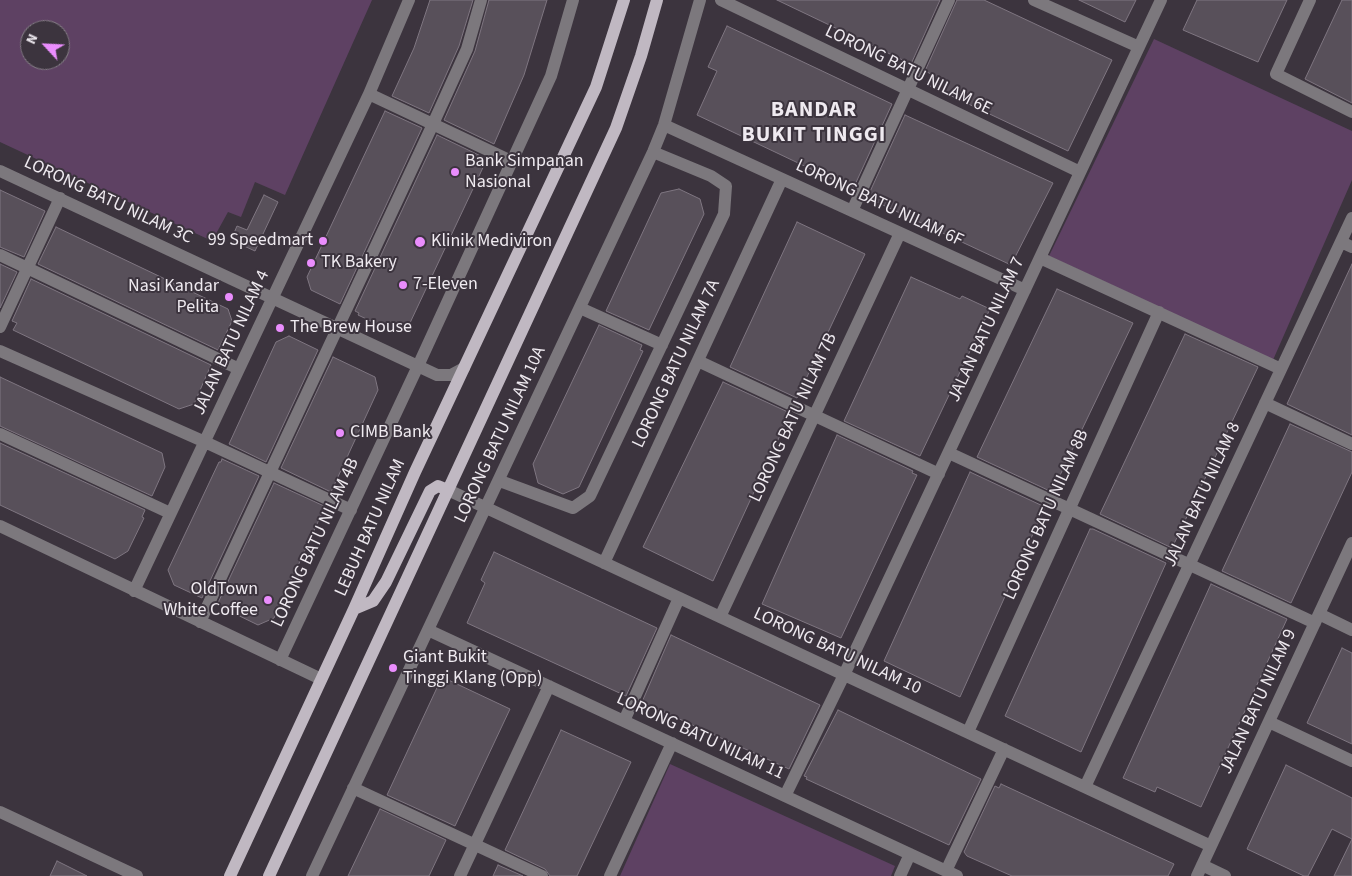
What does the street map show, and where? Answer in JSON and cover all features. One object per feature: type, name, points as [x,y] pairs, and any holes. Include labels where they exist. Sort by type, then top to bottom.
[{"type":"main road","name":"LEBUH BATU NILAM","points":[[230,876],[354,610],[415,472],[596,87],[624,0]]},
{"type":"main road","points":[[269,876],[616,128],[642,56],[657,0]]},
{"type":"main road","points":[[354,610],[373,601],[386,582],[430,490],[438,486],[448,490]]},
{"type":"street","name":"JALAN BATU NILAM 4","points":[[134,591],[369,94],[409,0]]},
{"type":"street","points":[[200,622],[268,473],[433,124],[467,48],[481,0]]},
{"type":"street","name":"LORONG BATU NILAM 4B","points":[[280,660],[551,76],[573,0]]},
{"type":"street","name":"LORONG BATU NILAM 10A","points":[[312,876],[352,788],[500,481],[653,152],[664,126],[700,0]]},
{"type":"street","name":"LORONG BATU NILAM 6E","points":[[722,0],[1080,172]]},
{"type":"street","points":[[852,211],[949,0]]},
{"type":"street","points":[[1034,0],[1139,47]]},
{"type":"street","name":"JALAN BATU NILAM 7","points":[[785,796],[949,453],[1161,0]]},
{"type":"street","points":[[1310,0],[1276,74],[1352,112]]},
{"type":"street","points":[[369,94],[511,161]]},
{"type":"street","name":"LORONG BATU NILAM 6F","points":[[664,126],[1025,290]]},
{"type":"street","points":[[500,481],[574,508],[590,496],[724,214],[726,186],[711,176],[653,152]]},
{"type":"street","name":"LORONG BATU NILAM 3C","points":[[0,171],[273,296],[438,375],[450,375],[464,368]]},
{"type":"street","name":"LORONG BATU NILAM 7A","points":[[604,563],[782,179]]},
{"type":"street","points":[[0,327],[60,198]]},
{"type":"street","name":"JALAN BATU NILAM 8","points":[[1085,787],[1281,369],[1346,245],[1352,218]]},
{"type":"street","name":"LORONG BATU NILAM 7B","points":[[720,617],[900,233]]},
{"type":"street","points":[[0,255],[239,369]]},
{"type":"street","points":[[1040,258],[1281,369]]},
{"type":"street","points":[[580,308],[662,345]]},
{"type":"street","name":"LORONG BATU NILAM 8B","points":[[968,732],[1159,312]]},
{"type":"street","points":[[0,351],[205,442],[268,473],[351,510]]},
{"type":"street","points":[[698,361],[939,474]]},
{"type":"street","points":[[1265,403],[1352,444]]},
{"type":"street","points":[[0,434],[170,512]]},
{"type":"street","points":[[949,453],[1190,565],[1317,618],[1352,630]]},
{"type":"street","name":"LORONG BATU NILAM 10","points":[[448,490],[1211,846]]},
{"type":"street","points":[[0,526],[321,679]]},
{"type":"street","name":"JALAN BATU NILAM 9","points":[[1200,871],[1352,543]]},
{"type":"street","points":[[624,721],[679,598]]},
{"type":"street","name":"LORONG BATU NILAM 11","points":[[428,630],[952,873]]},
{"type":"street","points":[[460,876],[549,686]]},
{"type":"street","points":[[1269,722],[1352,761]]},
{"type":"street","points":[[610,876],[672,743]]},
{"type":"street","points":[[952,873],[1004,749]]},
{"type":"street","points":[[352,788],[542,876]]},
{"type":"street","points":[[0,812],[137,876]]},
{"type":"street","points":[[900,876],[910,854]]},
{"type":"street","points":[[1200,871],[1225,876]]},
{"type":"shaded area","points":[[0,0],[372,0],[285,195],[255,182],[241,217],[228,212],[212,241],[0,142]]},
{"type":"shaded area","points":[[1154,39],[1352,131],[1352,180],[1273,360],[1049,256]]},
{"type":"shaded area","points":[[670,764],[895,866],[891,876],[620,876]]},
{"type":"building","points":[[430,0],[473,0],[459,46],[429,113],[392,96],[414,48]]},
{"type":"building","points":[[489,0],[547,0],[524,75],[494,144],[444,120],[475,51]]},
{"type":"building","points":[[777,0],[940,0],[911,64]]},
{"type":"building","points":[[957,0],[984,0],[1112,60],[1068,151],[926,84],[931,74],[925,71]]},
{"type":"building","points":[[1079,0],[1136,0],[1125,22]]},
{"type":"building","points":[[1197,0],[1287,0],[1258,62],[1183,30]]},
{"type":"building","points":[[1342,0],[1352,0],[1352,103],[1305,79]]},
{"type":"building","points":[[727,26],[892,104],[853,189],[697,115],[717,71],[708,67]]},
{"type":"building","points":[[385,111],[422,128],[340,304],[311,290],[307,277]]},
{"type":"building","points":[[905,115],[1053,183],[1011,265],[870,199],[871,197],[868,196]]},
{"type":"building","points":[[437,135],[487,159],[409,325],[394,332],[358,315],[359,313],[355,311]]},
{"type":"building","points":[[679,189],[700,199],[704,214],[649,330],[606,311],[661,193]]},
{"type":"building","points":[[0,190],[45,211],[24,257],[0,247]]},
{"type":"building","points":[[264,195],[278,202],[255,251],[231,240],[237,226],[247,230]]},
{"type":"building","points":[[797,222],[865,254],[797,398],[730,367]]},
{"type":"building","points":[[56,227],[228,309],[232,321],[218,350],[38,264]]},
{"type":"building","points":[[0,264],[17,272],[0,308]]},
{"type":"building","points":[[1352,264],[1352,435],[1287,404]]},
{"type":"building","points":[[911,277],[960,299],[962,296],[990,309],[920,456],[844,421]]},
{"type":"building","points":[[31,279],[211,365],[194,404],[179,409],[13,330],[17,323],[12,321]]},
{"type":"building","points":[[1057,289],[1133,323],[1052,492],[977,457]]},
{"type":"building","points":[[599,325],[642,345],[640,350],[643,351],[579,487],[563,494],[538,483],[533,464]]},
{"type":"building","points":[[1185,334],[1258,367],[1172,548],[1100,514]]},
{"type":"building","points":[[289,336],[318,350],[266,462],[229,444],[276,342]]},
{"type":"building","points":[[333,357],[375,377],[378,390],[331,492],[281,468]]},
{"type":"building","points":[[0,377],[162,453],[165,467],[152,496],[0,426]]},
{"type":"building","points":[[723,382],[790,413],[713,581],[643,547]]},
{"type":"building","points":[[1290,424],[1352,452],[1352,472],[1291,603],[1222,571]]},
{"type":"building","points":[[837,435],[913,471],[912,473],[917,475],[841,638],[762,604]]},
{"type":"building","points":[[0,443],[145,510],[142,517],[144,518],[128,551],[115,559],[0,505]]},
{"type":"building","points":[[222,459],[259,476],[202,598],[174,585],[168,570]]},
{"type":"building","points":[[970,472],[1045,507],[960,697],[884,661]]},
{"type":"building","points":[[274,483],[324,506],[274,618],[258,625],[217,605]]},
{"type":"building","points":[[1090,529],[1166,563],[1081,752],[1005,716]]},
{"type":"building","points":[[494,552],[657,628],[626,696],[467,623],[485,583],[481,580]]},
{"type":"building","points":[[1211,584],[1287,619],[1201,807],[1157,787],[1155,792],[1123,778]]},
{"type":"building","points":[[671,635],[820,705],[789,769],[642,702]]},
{"type":"building","points":[[1342,648],[1352,653],[1352,744],[1307,723]]},
{"type":"building","points":[[442,677],[510,709],[455,826],[387,795]]},
{"type":"building","points":[[838,710],[981,779],[949,845],[806,779],[807,777],[804,776]]},
{"type":"building","points":[[561,730],[631,762],[577,876],[550,876],[545,869],[505,850]]},
{"type":"building","points":[[1286,765],[1352,798],[1352,839],[1332,829],[1308,876],[1304,876],[1247,849]]},
{"type":"building","points":[[1001,784],[1174,864],[1168,876],[1012,876],[967,856],[964,852],[995,786],[999,788]]},
{"type":"building","points":[[380,809],[446,840],[429,876],[348,876]]},
{"type":"building","points":[[1352,839],[1352,876],[1334,876]]},
{"type":"building","points":[[57,861],[87,876],[50,876]]},
{"type":"building","points":[[498,865],[523,876],[493,876]]},
{"type":"place","name":"Bank Simpanan Nasional","points":[[455,172]]},
{"type":"place","name":"99 Speedmart","points":[[323,241]]},
{"type":"place","name":"Klinik Mediviron","points":[[420,242]]},
{"type":"place","name":"TK Bakery","points":[[311,263]]},
{"type":"place","name":"7-Eleven","points":[[403,285]]},
{"type":"place","name":"Nasi Kandar Pelita","points":[[229,297]]},
{"type":"place","name":"The Brew House","points":[[280,328]]},
{"type":"place","name":"CIMB Bank","points":[[340,433]]},
{"type":"place","name":"OldTown White Coffee","points":[[268,600]]},
{"type":"place","name":"Giant Bukit Tinggi Klang (Opp)","points":[[393,668]]},
{"type":"district","name":"BANDAR BUKIT TINGGI","points":[[814,124]]}]
